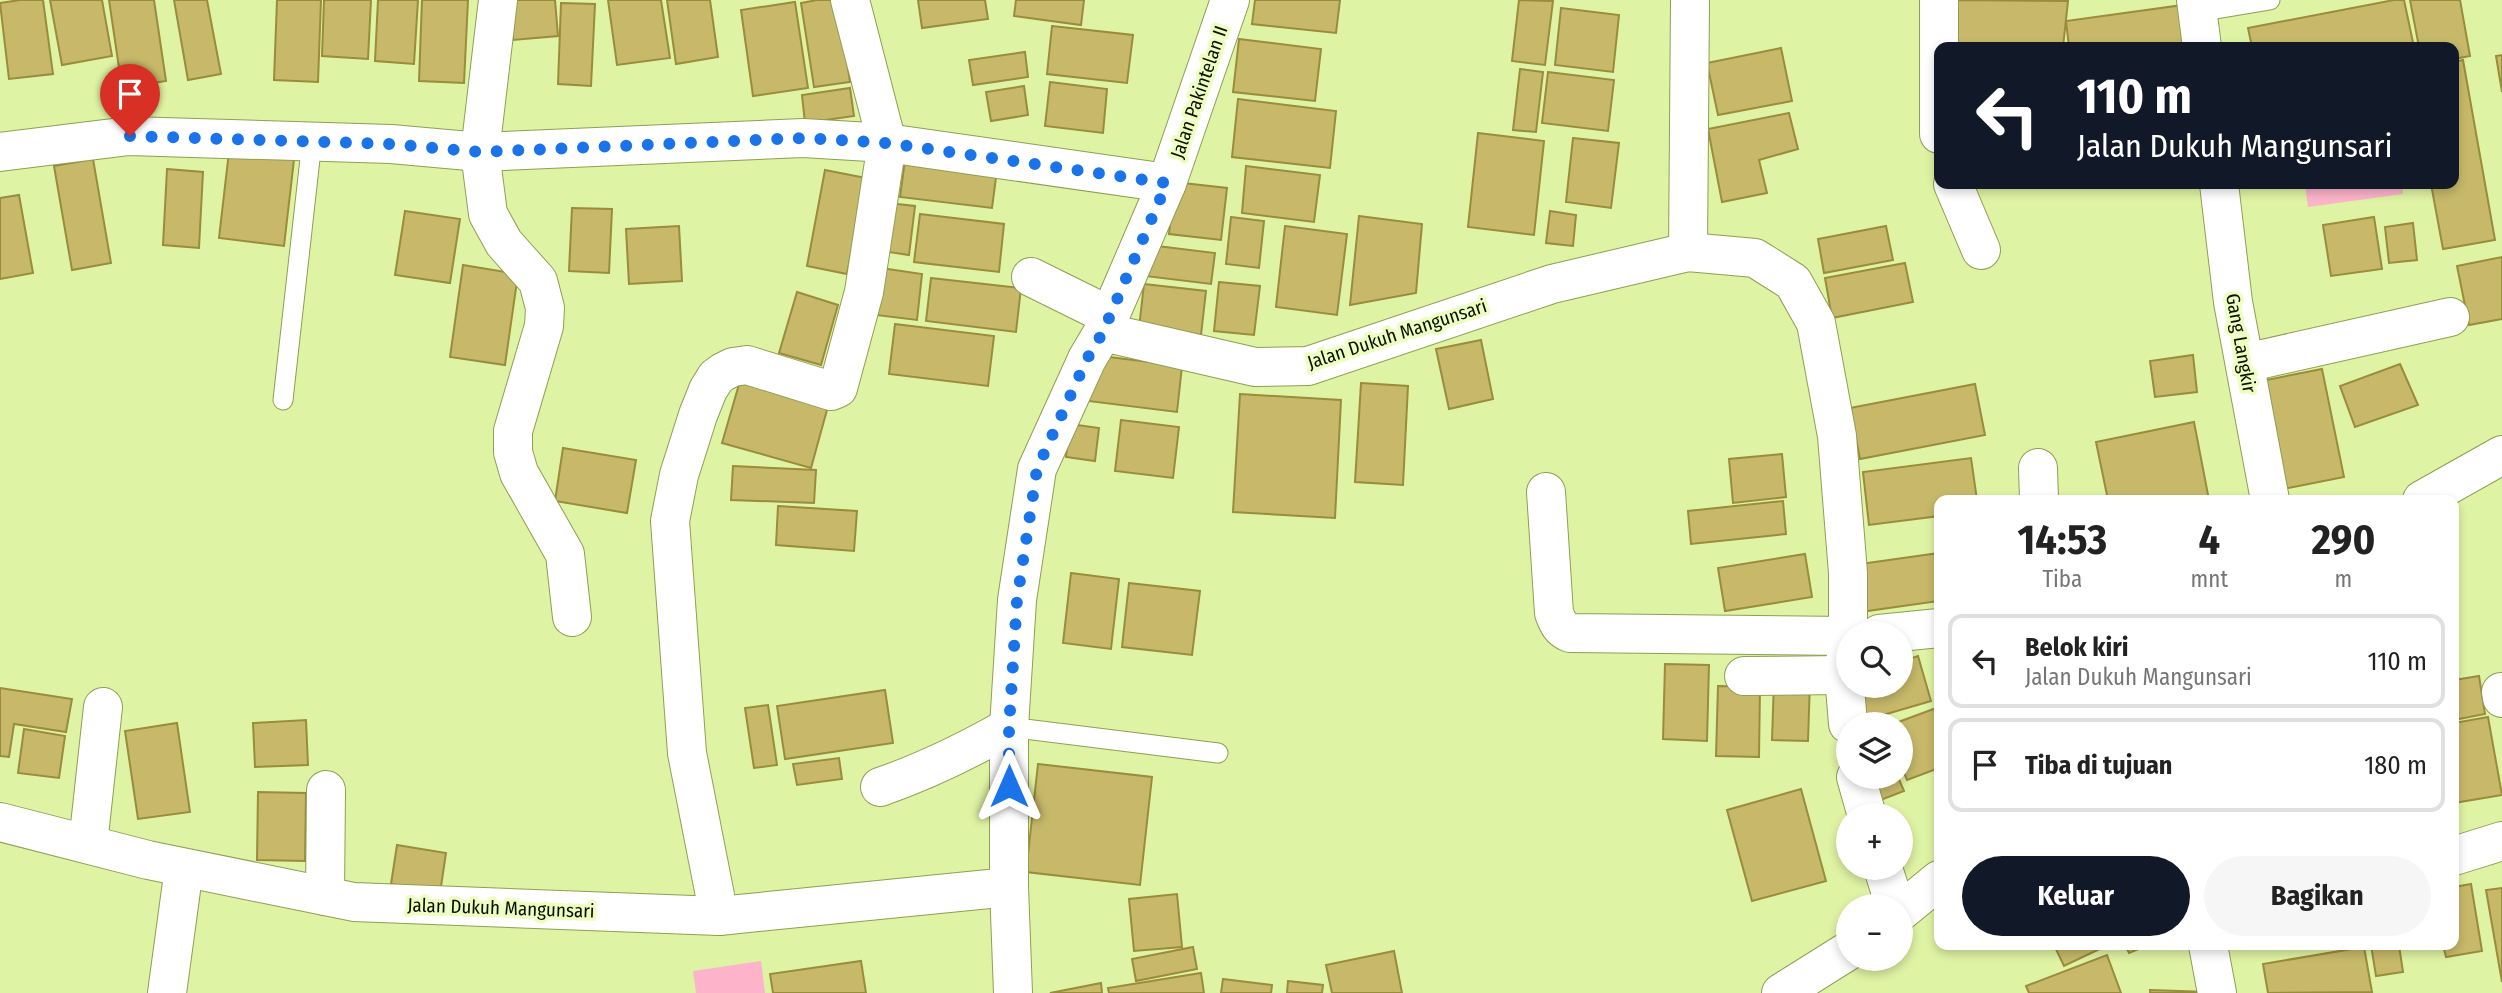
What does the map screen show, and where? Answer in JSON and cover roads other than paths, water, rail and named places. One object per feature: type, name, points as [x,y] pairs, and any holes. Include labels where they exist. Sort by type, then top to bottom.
[{"type":"street","points":[[498,0],[480,152],[488,214],[504,243],[538,281],[545,308],[544,326],[513,431],[513,452],[519,473],[565,554],[572,617]]},
{"type":"street","points":[[719,916],[687,753],[670,521],[679,475],[703,403],[716,377],[733,366],[747,365],[833,392],[841,381],[864,292],[887,143],[850,0]]},
{"type":"street","name":"Jalan Pakintelan II","points":[[1013,993],[1009,887],[1009,727],[1017,600],[1037,469],[1087,359],[1107,324],[1167,183],[1230,0]]},
{"type":"street","points":[[1688,252],[1690,0]]},
{"type":"street","points":[[1939,0],[1939,42]]},
{"type":"street","points":[[0,152],[130,136],[391,144],[480,152],[803,138],[887,143],[1167,183]]},
{"type":"street","points":[[1955,189],[1981,250]]},
{"type":"street","name":"Gang Langkir","points":[[2220,189],[2233,302],[2269,495]]},
{"type":"street","name":"Jalan Dukuh Mangunsari","points":[[1031,277],[1107,324],[1255,367],[1308,366],[1552,284],[1688,252],[1755,258],[1793,282],[1816,323],[1837,436],[1848,573],[1848,621]]},
{"type":"street","points":[[2245,363],[2451,317]]},
{"type":"street","points":[[2431,495],[2502,455]]},
{"type":"street","points":[[1546,492],[1554,613],[1564,631],[1836,636]]},
{"type":"street","points":[[1913,631],[1934,628]]},
{"type":"street","points":[[1744,676],[1836,675]]},
{"type":"street","points":[[88,844],[103,707]]},
{"type":"street","points":[[880,787],[961,754],[1009,727]]},
{"type":"street","points":[[325,896],[326,790]]},
{"type":"street","name":"Jalan Dukuh Mangunsari","points":[[0,822],[184,868],[354,902],[719,916],[1009,887]]},
{"type":"street","points":[[2459,854],[2502,841]]},
{"type":"street","points":[[167,993],[184,868]]},
{"type":"street","points":[[1913,901],[1934,884]]},
{"type":"street","points":[[2209,950],[2217,993]]},
{"type":"street","points":[[1781,993],[1836,959]]},
{"type":"lane","points":[[2199,20],[2270,0]]},
{"type":"lane","points":[[282,400],[312,141]]},
{"type":"lane","points":[[1009,727],[1218,753]]}]
